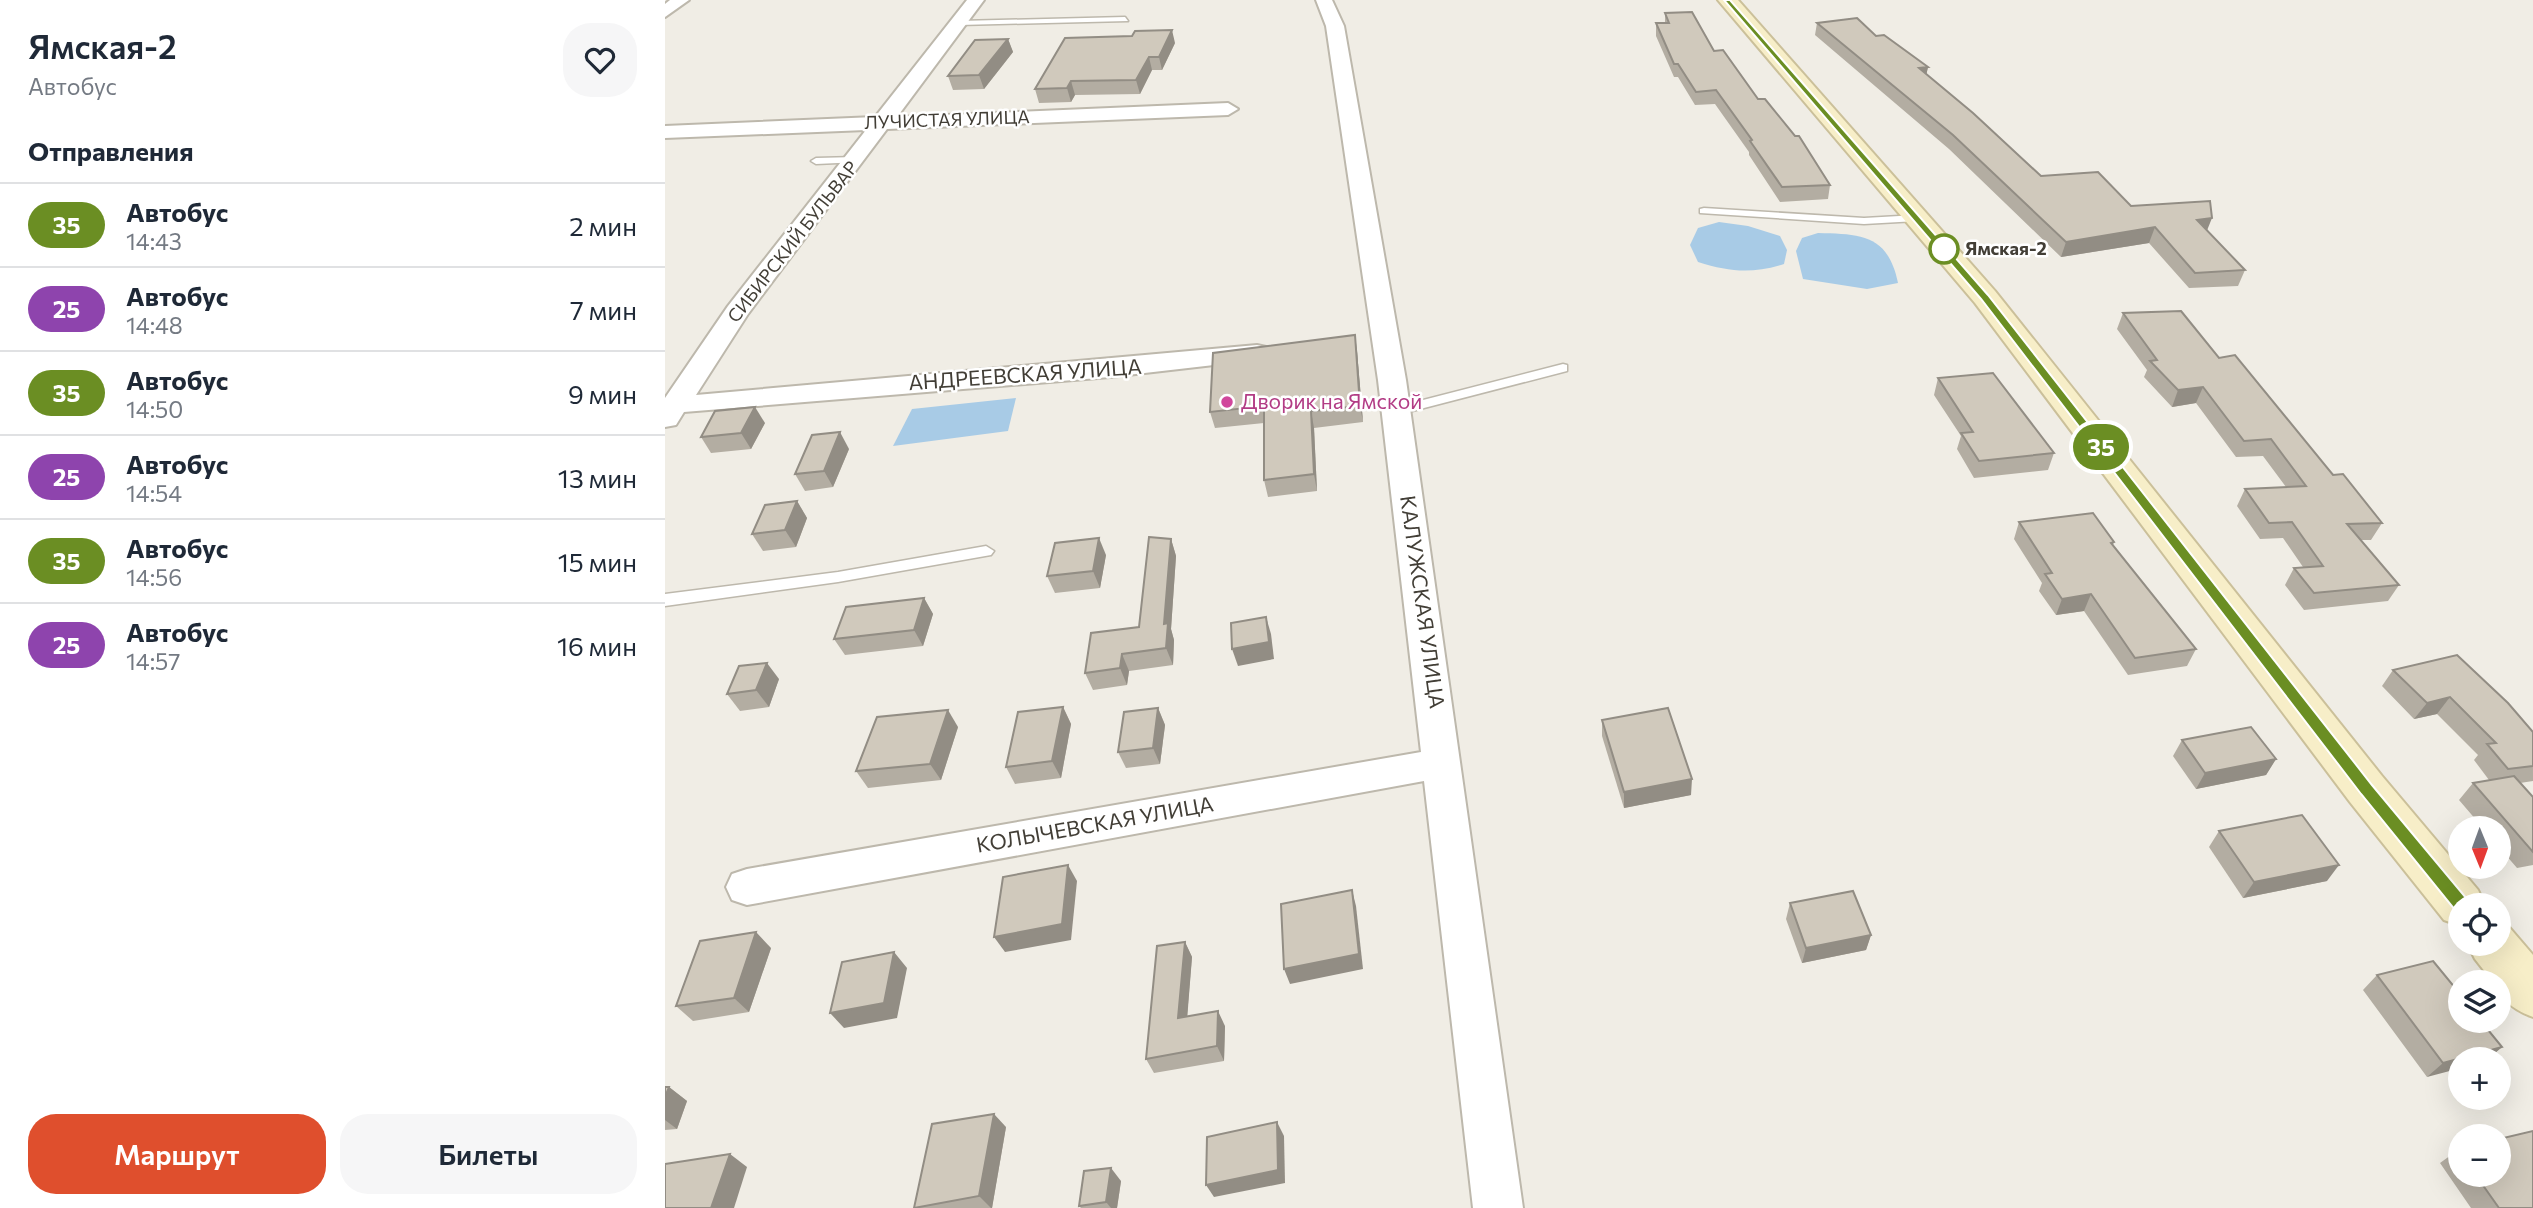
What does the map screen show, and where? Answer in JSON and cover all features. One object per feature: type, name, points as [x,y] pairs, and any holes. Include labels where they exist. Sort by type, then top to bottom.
[{"type":"main road","points":[[1728,0],[1985,297],[2366,789],[2451,893]]},
{"type":"main road","points":[[2503,956],[2533,993]]},
{"type":"street","points":[[665,12],[681,0]]},
{"type":"street","name":"СИБИРСКИЙ БУЛЬВАР","points":[[669,411],[737,311],[885,123],[976,0]]},
{"type":"street","name":"КАЛУЖСКАЯ УЛИЦА","points":[[1324,0],[1335,26],[1371,339],[1397,411],[1498,1208]]},
{"type":"street","name":"ЛУЧИСТАЯ УЛИЦА","points":[[665,132],[1229,110]]},
{"type":"street","name":"АНДРЕЕВСКАЯ УЛИЦА","points":[[669,411],[896,384],[1129,368],[1277,350]]},
{"type":"street","name":"КОЛЫЧЕВСКАЯ УЛИЦА","points":[[747,887],[1443,763]]},
{"type":"lane","points":[[959,23],[1125,19]]},
{"type":"lane","points":[[816,161],[856,160]]},
{"type":"lane","points":[[1704,211],[1864,221],[1917,218]]},
{"type":"lane","points":[[1397,411],[1563,368]]},
{"type":"lane","points":[[665,600],[838,577],[986,551]]},
{"type":"water","points":[[1719,222],[1748,226],[1780,236],[1787,250],[1784,264],[1741,270],[1698,262],[1690,245],[1698,228]]},
{"type":"water","points":[[1818,233],[1848,234],[1871,240],[1887,255],[1898,283],[1867,289],[1803,279],[1796,251],[1802,238]]},
{"type":"water","points":[[1016,398],[1008,431],[893,446],[912,409]]},
{"type":"building","points":[[1692,12],[1714,51],[1723,50],[1758,99],[1765,99],[1795,136],[1799,136],[1830,185],[1782,187],[1716,90],[1696,92],[1678,64],[1674,64],[1656,23],[1669,23],[1665,13]]},
{"type":"building","points":[[1857,18],[1876,36],[1884,35],[1928,67],[1919,68],[2041,176],[2098,172],[2131,206],[2210,201],[2212,218],[2197,220],[2245,270],[2195,273],[2155,227],[2066,242],[1953,135],[1817,23]]},
{"type":"building","points":[[1172,30],[1159,57],[1149,57],[1136,80],[1071,81],[1067,88],[1035,89],[1065,38],[1132,36],[1135,31]]},
{"type":"building","points":[[1008,39],[979,75],[948,76],[975,40]]},
{"type":"building","points":[[2181,311],[2219,358],[2235,355],[2333,475],[2343,474],[2382,523],[2347,524],[2399,585],[2314,593],[2294,568],[2323,566],[2292,522],[2269,523],[2245,489],[2306,486],[2271,439],[2244,441],[2203,387],[2178,390],[2150,361],[2157,360],[2123,313]]},
{"type":"building","points":[[1355,335],[1360,406],[1311,411],[1314,474],[1264,480],[1264,406],[1210,412],[1213,353]]},
{"type":"building","points":[[1993,373],[2054,453],[1979,461],[1961,433],[1973,432],[1938,378]]},
{"type":"building","points":[[755,407],[741,433],[701,437],[715,411]]},
{"type":"building","points":[[840,432],[824,471],[795,474],[812,435]]},
{"type":"building","points":[[797,501],[785,530],[752,534],[765,505]]},
{"type":"building","points":[[2093,513],[2114,542],[2111,543],[2196,649],[2135,658],[2091,594],[2062,599],[2045,574],[2052,573],[2019,522]]},
{"type":"building","points":[[1149,537],[1171,539],[1164,624],[1168,623],[1166,648],[1122,654],[1120,668],[1085,673],[1091,633],[1139,627]]},
{"type":"building","points":[[1099,538],[1093,571],[1047,576],[1055,543]]},
{"type":"building","points":[[924,598],[914,630],[834,639],[846,607]]},
{"type":"building","points":[[1266,617],[1269,642],[1232,649],[1231,623]]},
{"type":"building","points":[[2457,655],[2508,703],[2533,732],[2533,766],[2508,769],[2487,744],[2496,743],[2450,697],[2427,703],[2393,670]]},
{"type":"building","points":[[767,663],[756,690],[727,694],[739,666]]},
{"type":"building","points":[[1063,707],[1052,761],[1006,767],[1018,712]]},
{"type":"building","points":[[1158,708],[1153,748],[1118,752],[1124,712]]},
{"type":"building","points":[[1668,708],[1692,779],[1624,792],[1602,720]]},
{"type":"building","points":[[948,710],[930,764],[856,771],[877,717]]},
{"type":"building","points":[[2251,727],[2276,759],[2205,773],[2182,740]]},
{"type":"building","points":[[2514,776],[2533,797],[2533,852],[2511,827],[2511,816],[2502,816],[2473,783]]},
{"type":"building","points":[[2302,815],[2339,865],[2254,882],[2219,831]]},
{"type":"building","points":[[1068,865],[1062,924],[994,937],[1003,877]]},
{"type":"building","points":[[1352,890],[1359,954],[1284,969],[1281,904]]},
{"type":"building","points":[[1853,891],[1871,935],[1806,948],[1790,903]]},
{"type":"building","points":[[756,932],[734,998],[676,1006],[700,941]]},
{"type":"building","points":[[1185,942],[1178,1018],[1218,1011],[1217,1046],[1146,1059],[1157,946]]},
{"type":"building","points":[[894,952],[884,1003],[830,1013],[842,962]]},
{"type":"building","points":[[2433,961],[2448,979],[2448,1033],[2491,1033],[2502,1047],[2448,1047],[2448,1062],[2443,1063],[2377,975]]},
{"type":"building","points":[[994,1114],[979,1196],[914,1208],[932,1124]]},
{"type":"building","points":[[1277,1122],[1278,1170],[1206,1185],[1207,1137]]},
{"type":"building","points":[[2533,1131],[2533,1208],[2499,1208],[2484,1187],[2511,1187],[2511,1136]]},
{"type":"building","points":[[730,1154],[711,1208],[665,1208],[665,1164]]},
{"type":"building","points":[[1111,1168],[1106,1202],[1079,1206],[1084,1171]]},
{"type":"bus line","name":"35","points":[[1728,0],[1985,297],[2366,789],[2451,893]]},
{"type":"place","name":"Ямская-2","points":[[1944,249]]},
{"type":"place","name":"Дворик на Ямской","points":[[1227,402]]}]
